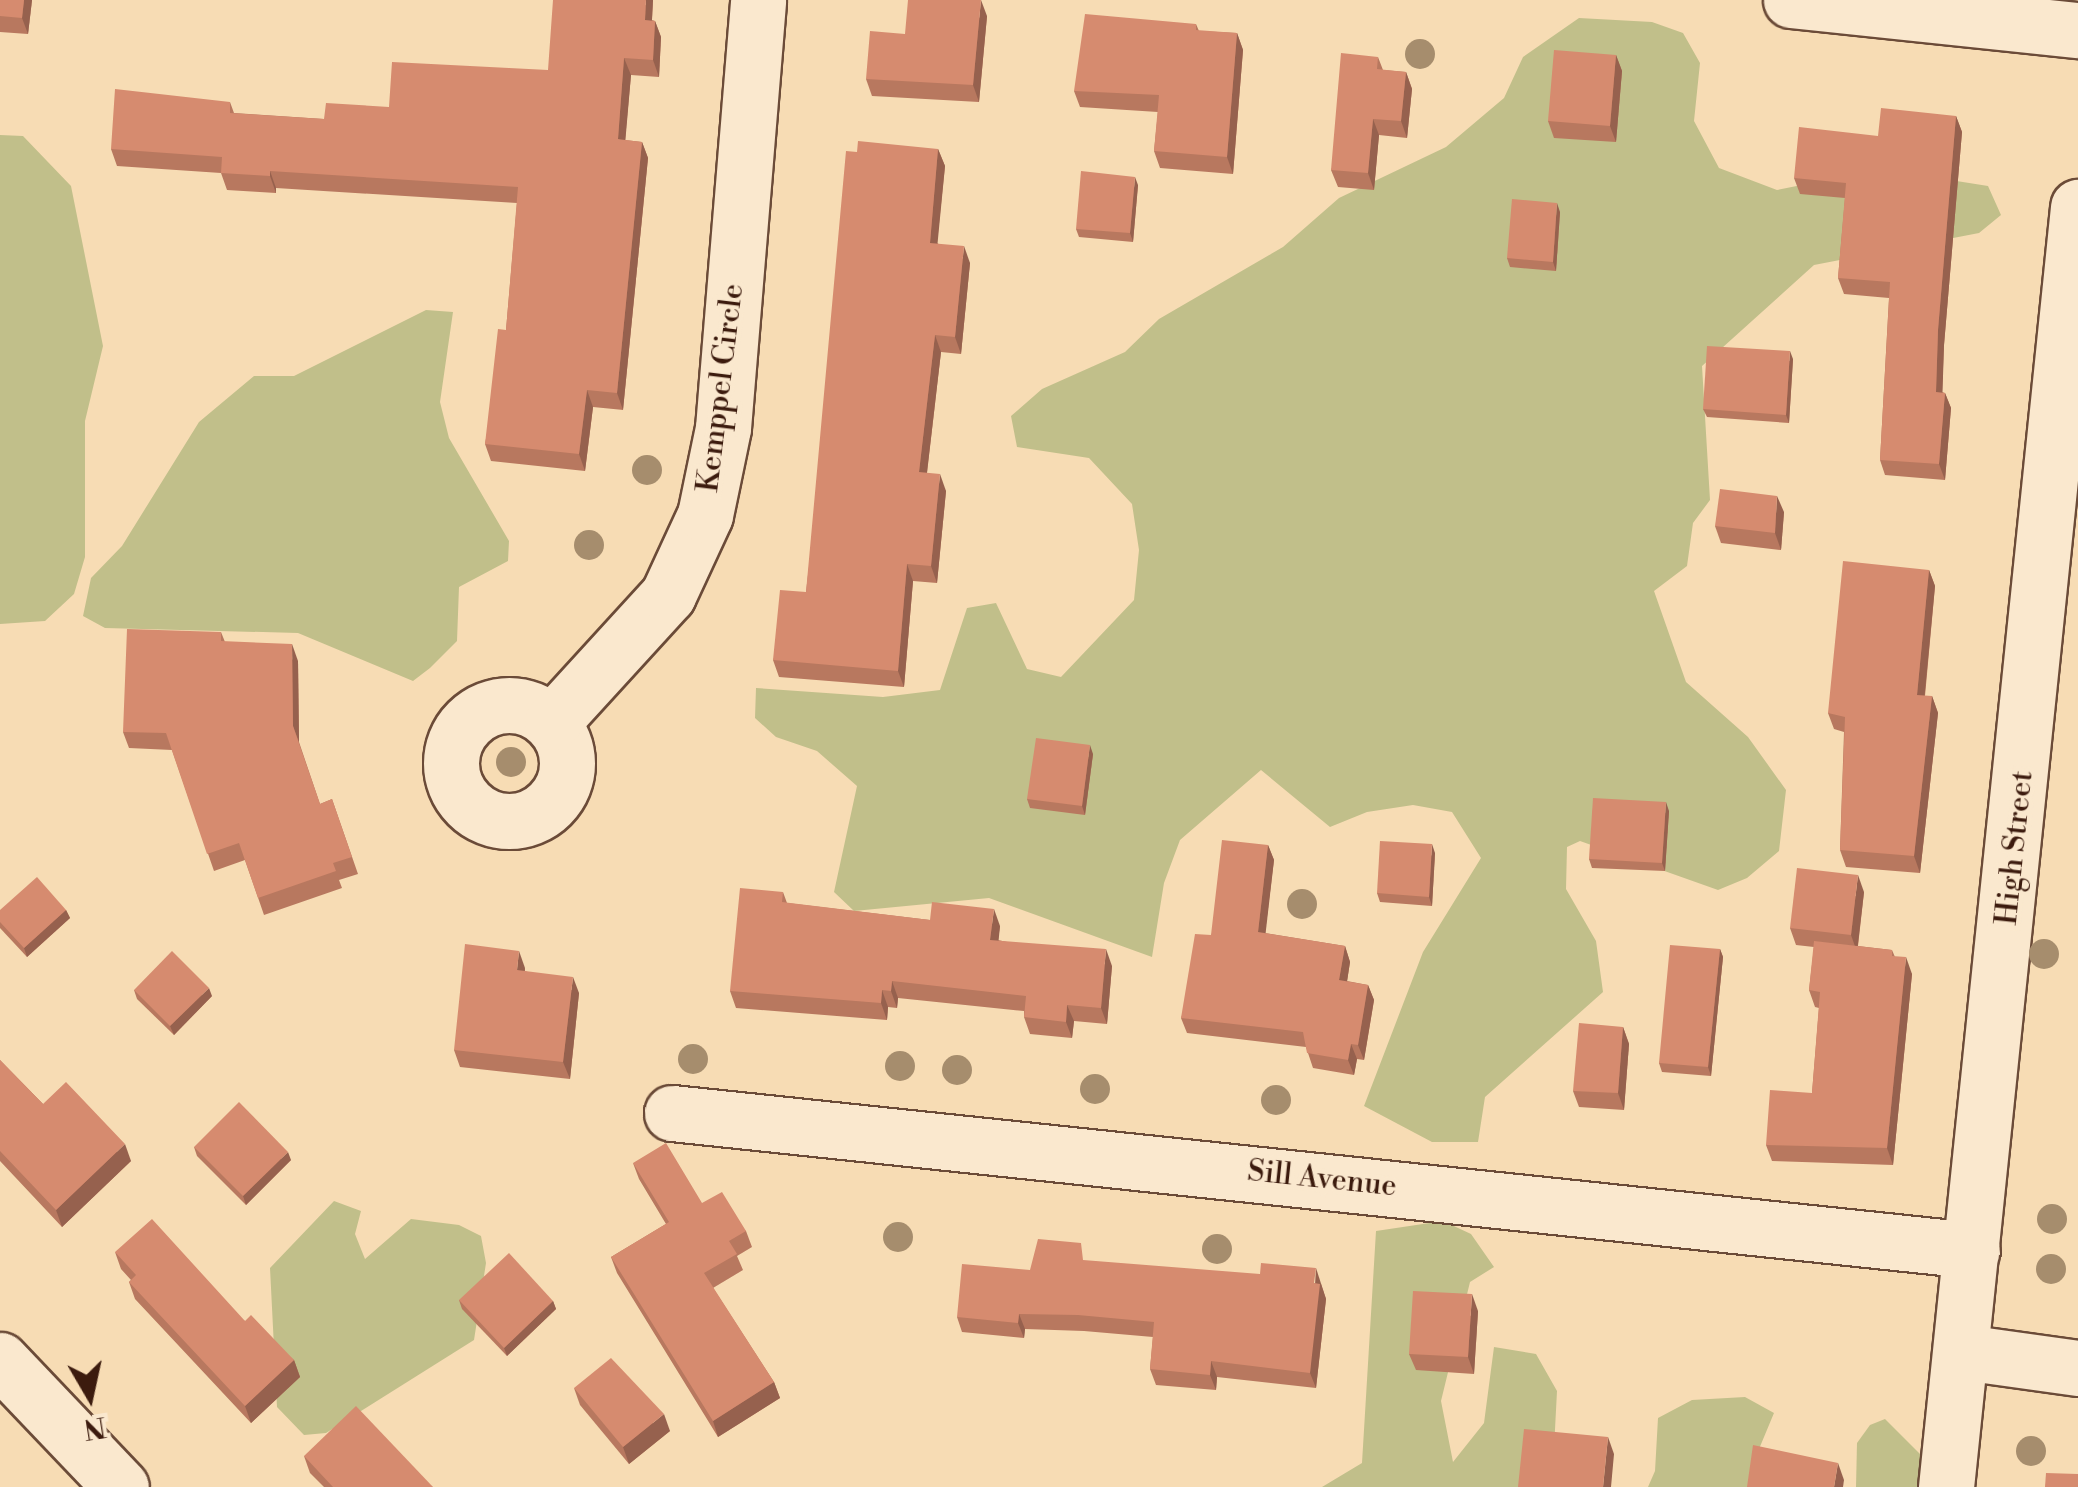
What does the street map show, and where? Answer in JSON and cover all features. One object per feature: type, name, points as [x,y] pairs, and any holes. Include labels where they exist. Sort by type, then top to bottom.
[{"type":"street","name":"Kemppel Circle","points":[[552,722],[668,595],[706,515],[722,428],[758,0]]},
{"type":"street","points":[[1791,0],[2078,30]]},
{"type":"street","name":"High Street","points":[[1946,1487],[1963,1352],[2078,208]]},
{"type":"street","name":"Sill Avenue","points":[[672,1113],[1972,1250]]},
{"type":"street","points":[[1963,1352],[2078,1368]]},
{"type":"street","points":[[0,1360],[121,1487]]},
{"type":"shaded area","points":[[1579,18],[1652,22],[1683,33],[1700,63],[1694,121],[1719,168],[1777,190],[1881,169],[1988,186],[2001,215],[1979,233],[1814,265],[1702,366],[1710,500],[1693,523],[1687,566],[1654,591],[1686,682],[1748,737],[1786,790],[1779,851],[1747,878],[1718,890],[1580,841],[1567,847],[1566,889],[1596,941],[1603,992],[1485,1097],[1478,1142],[1432,1142],[1364,1106],[1423,952],[1481,858],[1452,812],[1413,805],[1367,812],[1330,827],[1261,770],[1180,840],[1164,883],[1152,957],[989,898],[854,911],[834,892],[857,786],[817,751],[776,737],[755,718],[756,688],[883,697],[940,690],[967,608],[996,603],[1027,669],[1061,677],[1134,600],[1139,550],[1132,504],[1089,458],[1017,447],[1011,416],[1042,389],[1125,352],[1159,319],[1283,247],[1339,198],[1446,147],[1504,98],[1523,57]]},
{"type":"shaded area","points":[[0,135],[23,136],[71,186],[103,346],[85,421],[85,557],[74,594],[45,621],[0,624]]},
{"type":"shaded area","points":[[426,310],[453,312],[440,402],[449,438],[509,541],[508,561],[459,587],[457,641],[430,668],[413,681],[298,633],[105,628],[83,616],[91,578],[122,546],[199,422],[254,376],[294,376]]},
{"type":"shaded area","points":[[334,1201],[361,1211],[355,1234],[365,1259],[411,1219],[459,1225],[481,1236],[486,1263],[474,1340],[326,1433],[304,1435],[277,1407],[270,1268]]},
{"type":"shaded area","points":[[1443,1221],[1471,1234],[1494,1267],[1470,1282],[1441,1401],[1453,1462],[1484,1423],[1494,1347],[1536,1354],[1557,1391],[1552,1487],[1322,1487],[1362,1463],[1376,1231]]},
{"type":"shaded area","points":[[1745,1397],[1774,1413],[1759,1449],[1762,1487],[1648,1487],[1655,1471],[1658,1418],[1692,1400]]},
{"type":"shaded area","points":[[1885,1419],[1924,1458],[1923,1487],[1856,1487],[1857,1443],[1870,1425]]},
{"type":"building","points":[[0,0],[24,0],[22,18],[0,16]]},
{"type":"building","points":[[553,0],[646,0],[645,20],[655,21],[653,60],[624,58],[618,139],[642,142],[617,393],[587,390],[579,454],[485,444],[498,329],[506,330],[518,187],[270,171],[270,176],[221,173],[222,157],[111,149],[115,89],[230,102],[230,113],[324,119],[326,103],[389,107],[392,62],[548,70]]},
{"type":"building","points":[[908,0],[981,0],[973,85],[866,79],[870,31],[905,34]]},
{"type":"building","points":[[1085,14],[1196,24],[1196,30],[1237,33],[1227,157],[1154,151],[1159,95],[1074,91]]},
{"type":"building","points":[[1554,50],[1616,55],[1610,126],[1548,121]]},
{"type":"building","points":[[1341,53],[1378,57],[1377,69],[1406,72],[1401,121],[1373,119],[1368,173],[1331,170]]},
{"type":"building","points":[[1881,108],[1956,116],[1938,330],[1936,392],[1945,393],[1939,464],[1880,460],[1890,282],[1838,278],[1846,183],[1794,178],[1799,127],[1878,136]]},
{"type":"building","points":[[858,141],[938,149],[930,243],[964,246],[955,337],[935,335],[919,472],[940,474],[931,566],[907,564],[898,671],[773,660],[780,590],[806,592],[846,151],[857,152]]},
{"type":"building","points":[[1081,171],[1135,177],[1130,233],[1076,229]]},
{"type":"building","points":[[1512,199],[1557,203],[1553,262],[1507,258]]},
{"type":"building","points":[[1707,346],[1790,351],[1786,415],[1703,409]]},
{"type":"building","points":[[1720,489],[1777,496],[1775,533],[1715,526]]},
{"type":"building","points":[[1843,561],[1929,570],[1917,695],[1932,696],[1914,856],[1840,850],[1845,717],[1828,713]]},
{"type":"building","points":[[127,629],[221,632],[221,641],[292,644],[293,726],[320,804],[332,799],[352,857],[333,863],[336,871],[258,898],[239,843],[207,854],[166,733],[123,732]]},
{"type":"building","points":[[1036,738],[1090,745],[1082,806],[1027,799]]},
{"type":"building","points":[[1593,798],[1666,802],[1662,863],[1589,859]]},
{"type":"building","points":[[1222,840],[1268,845],[1258,932],[1345,946],[1339,980],[1368,985],[1358,1045],[1351,1044],[1348,1060],[1307,1053],[1303,1032],[1181,1018],[1195,934],[1211,935]]},
{"type":"building","points":[[1380,841],[1432,844],[1429,897],[1377,893]]},
{"type":"building","points":[[1797,868],[1858,875],[1851,935],[1790,928]]},
{"type":"building","points":[[37,877],[66,910],[24,948],[0,922],[0,910]]},
{"type":"building","points":[[740,888],[783,892],[782,902],[930,920],[932,902],[994,909],[990,940],[1106,949],[1101,1008],[1067,1005],[1066,1022],[1024,1017],[1026,996],[892,981],[891,991],[882,990],[881,1003],[730,991]]},
{"type":"building","points":[[1814,941],[1892,950],[1892,956],[1906,957],[1887,1148],[1766,1145],[1770,1090],[1812,1093],[1820,992],[1809,990]]},
{"type":"building","points":[[465,944],[519,951],[517,970],[573,977],[563,1062],[454,1050]]},
{"type":"building","points":[[1670,945],[1720,949],[1708,1067],[1659,1063]]},
{"type":"building","points":[[172,951],[209,988],[170,1026],[134,990]]},
{"type":"building","points":[[1579,1023],[1623,1027],[1618,1093],[1573,1091]]},
{"type":"building","points":[[0,1060],[43,1104],[66,1082],[125,1144],[56,1210],[0,1151]]},
{"type":"building","points":[[239,1102],[288,1152],[243,1196],[194,1147]]},
{"type":"building","points":[[666,1143],[702,1203],[722,1192],[746,1231],[729,1241],[737,1254],[704,1273],[774,1382],[713,1421],[611,1257],[669,1222],[633,1163]]},
{"type":"building","points":[[152,1219],[245,1321],[251,1315],[294,1360],[245,1406],[129,1282],[136,1275],[115,1252]]},
{"type":"building","points":[[1038,1239],[1081,1243],[1083,1260],[1260,1274],[1261,1263],[1316,1268],[1314,1283],[1320,1284],[1310,1373],[1211,1361],[1210,1375],[1150,1369],[1154,1322],[1078,1315],[1019,1314],[1018,1323],[957,1317],[962,1264],[1030,1270]]},
{"type":"building","points":[[509,1253],[553,1301],[504,1348],[459,1300]]},
{"type":"building","points":[[1413,1291],[1472,1294],[1468,1357],[1409,1354]]},
{"type":"building","points":[[611,1358],[664,1414],[623,1447],[574,1388]]},
{"type":"building","points":[[356,1406],[433,1487],[333,1487],[304,1456]]},
{"type":"building","points":[[1524,1429],[1608,1437],[1603,1487],[1518,1487]]},
{"type":"building","points":[[1753,1445],[1838,1463],[1834,1487],[1747,1487]]},
{"type":"building","points":[[2046,1473],[2078,1474],[2078,1487],[2045,1487]]}]
